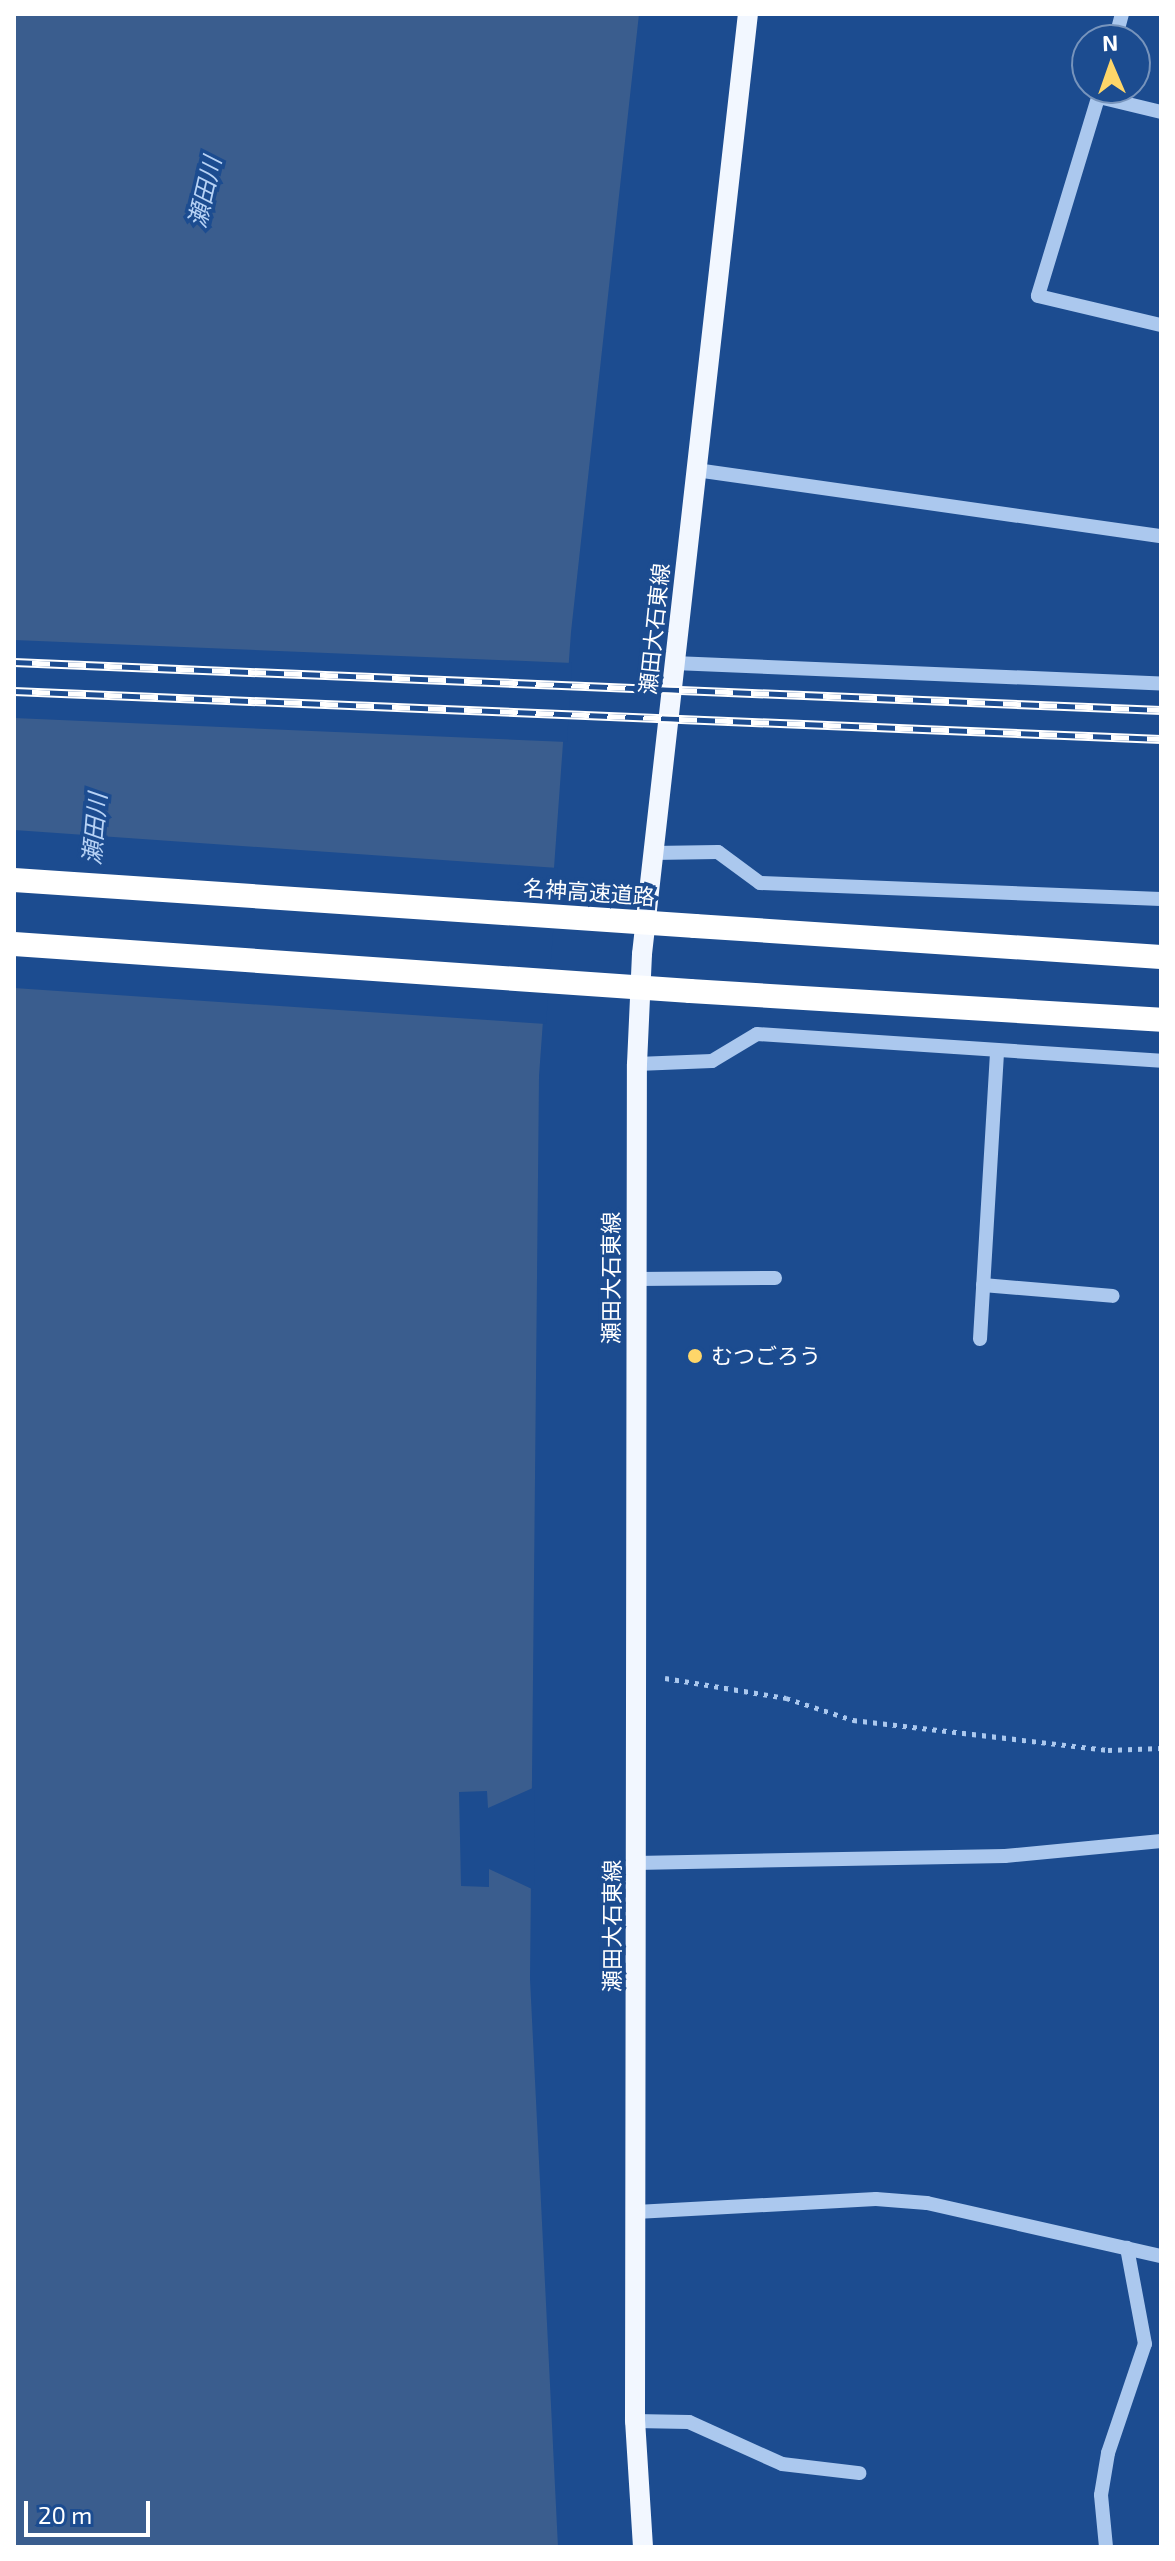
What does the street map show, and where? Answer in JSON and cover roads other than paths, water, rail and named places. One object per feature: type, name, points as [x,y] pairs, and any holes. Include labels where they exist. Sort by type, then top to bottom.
[{"type":"highway","name":"名神高速道路","points":[[14,880],[1161,957]]},
{"type":"highway","points":[[910,941],[1161,944]]},
{"type":"highway","points":[[14,944],[1161,1020]]},
{"type":"main road","name":"瀬田大石東線","points":[[643,2547],[635,2421],[637,1064],[653,853],[748,14]]},
{"type":"street","points":[[1097,104],[1038,296],[1161,325]]},
{"type":"street","points":[[1135,104],[1161,112]]},
{"type":"street","points":[[696,470],[1161,536]]},
{"type":"street","points":[[674,663],[1161,683]]},
{"type":"street","points":[[653,853],[718,852],[760,883],[1161,899]]},
{"type":"street","points":[[637,1064],[712,1061],[757,1034],[1161,1061]]},
{"type":"street","points":[[980,1339],[997,1050]]},
{"type":"street","points":[[635,1279],[775,1278]]},
{"type":"street","points":[[983,1285],[1113,1296]]},
{"type":"street","points":[[636,1863],[1005,1856],[1161,1841]]},
{"type":"street","points":[[636,2212],[876,2199],[927,2203],[1161,2256]]},
{"type":"street","points":[[1106,2547],[1101,2495],[1108,2453],[1145,2344],[1127,2248]]},
{"type":"street","points":[[635,2421],[689,2422],[782,2464],[859,2473]]},
{"type":"water","name":"瀬田川","points":[[14,14],[639,14],[571,632],[539,1076],[530,1979],[558,2547],[14,2547]]},
{"type":"railway","points":[[14,662],[1161,710]]},
{"type":"railway","points":[[14,691],[1161,739]]},
{"type":"place","name":"むつごろう","points":[[695,1356]]}]
